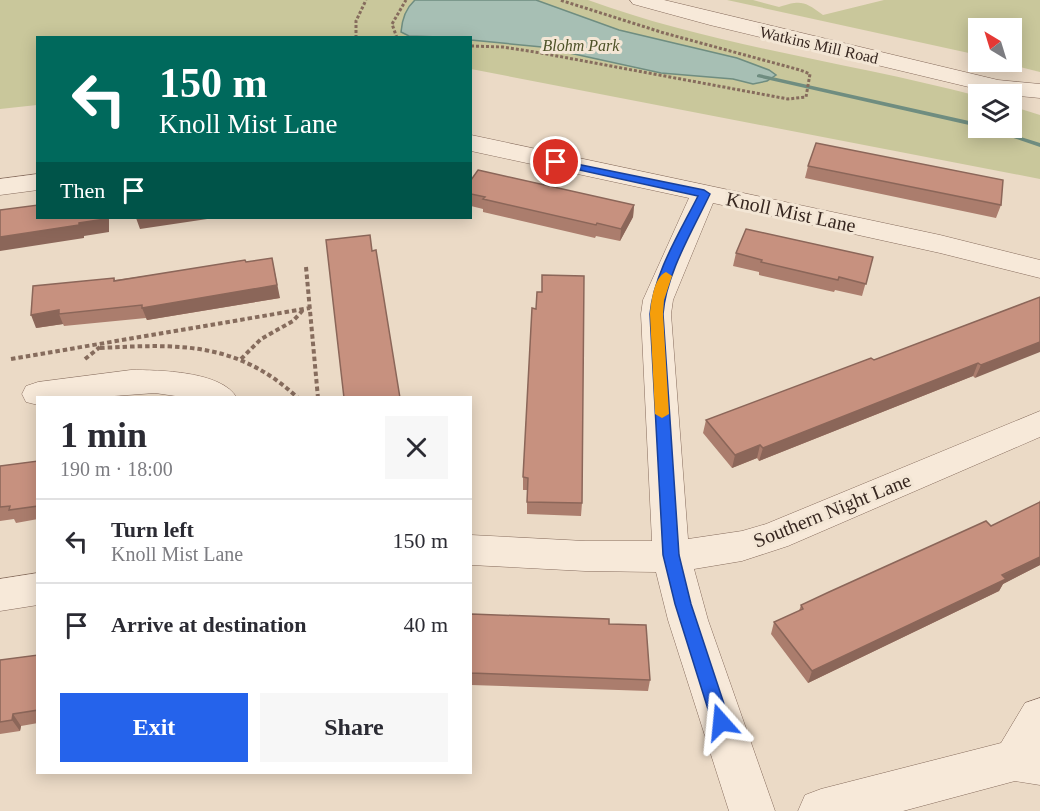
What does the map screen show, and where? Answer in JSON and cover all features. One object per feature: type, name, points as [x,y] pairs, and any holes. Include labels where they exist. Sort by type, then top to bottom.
[{"type":"street","name":"Watkins Mill Road","points":[[640,0],[710,19],[985,84]]},
{"type":"street","name":"Watkins Mill Road","points":[[1022,89],[1040,91]]},
{"type":"street","name":"Watkins Mill Road","points":[[1022,98],[1040,106]]},
{"type":"street","name":"Knoll Mist Lane","points":[[472,143],[940,244],[1040,269]]},
{"type":"street","points":[[0,187],[36,182]]},
{"type":"street","points":[[704,194],[657,300],[671,555],[688,620],[752,811]]},
{"type":"street","points":[[38,394],[143,381],[189,385],[216,396]]},
{"type":"street","name":"Southern Night Lane","points":[[472,550],[671,555],[738,548],[757,543],[1040,423]]},
{"type":"street","points":[[0,595],[36,589]]},
{"type":"street","points":[[821,811],[1027,762],[1040,717]]},
{"type":"path","points":[[356,36],[356,21],[366,0]]},
{"type":"path","points":[[396,36],[392,24],[406,0]]},
{"type":"path","points":[[472,46],[503,47],[541,53],[788,99],[806,97],[810,74]]},
{"type":"path","points":[[306,267],[318,396]]},
{"type":"path","points":[[11,359],[310,308]]},
{"type":"path","points":[[241,359],[261,339],[293,321],[303,310]]},
{"type":"path","points":[[100,348],[180,345],[213,350],[241,359],[268,373],[296,396]]},
{"type":"green space","name":"Blohm Park","points":[[0,0],[588,0],[684,30],[968,94],[968,138],[1022,138],[1022,109],[1040,115],[1040,179],[472,69],[472,36],[36,36],[36,105],[0,109]]},
{"type":"green space","points":[[727,0],[753,0],[779,7],[802,3],[823,15],[884,0],[1040,0],[1040,72],[1022,68],[1022,18],[968,18],[968,53]]},
{"type":"shaded area","points":[[415,0],[536,0],[619,30],[737,58],[776,75],[767,81],[753,84],[733,79],[661,73],[542,47],[472,40],[472,36],[409,36],[401,32],[403,18]]},
{"type":"building","points":[[816,143],[1003,180],[1001,205],[808,166]]},
{"type":"building","points":[[478,170],[634,205],[621,229],[597,223],[596,225],[483,199],[485,197],[472,194],[472,179]]},
{"type":"building","points":[[36,205],[36,219],[105,219],[0,237],[0,210]]},
{"type":"building","points":[[746,229],[873,257],[866,284],[839,277],[838,280],[761,262],[762,260],[736,253]]},
{"type":"building","points":[[370,235],[372,251],[376,250],[400,396],[344,396],[326,240]]},
{"type":"building","points":[[272,258],[277,285],[142,308],[142,305],[59,314],[59,310],[31,315],[33,286],[114,278],[114,281],[245,260],[246,262]]},
{"type":"building","points":[[542,275],[584,276],[582,503],[527,502],[528,478],[523,477],[532,308],[536,309],[537,292],[542,292]]},
{"type":"building","points":[[1040,297],[1040,342],[981,365],[978,363],[763,448],[760,445],[735,455],[706,420],[871,358],[874,360]]},
{"type":"building","points":[[36,461],[36,506],[9,510],[10,506],[0,507],[0,466]]},
{"type":"building","points":[[1040,502],[1040,557],[1002,575],[1006,579],[812,671],[774,622],[803,609],[801,605],[986,521],[991,526]]},
{"type":"building","points":[[472,614],[609,619],[609,624],[646,625],[650,680],[472,673]]},
{"type":"building","points":[[36,655],[36,710],[13,714],[12,720],[0,722],[0,660]]},
{"type":"waterway","points":[[759,76],[968,123]]},
{"type":"waterway","points":[[1018,138],[1040,145]]},
{"type":"slow traffic","points":[[662,414],[656,314],[657,300],[666,276]]},
{"type":"route","points":[[556,162],[704,194],[665,278],[657,300],[656,314],[671,555],[683,604],[721,722]]}]
